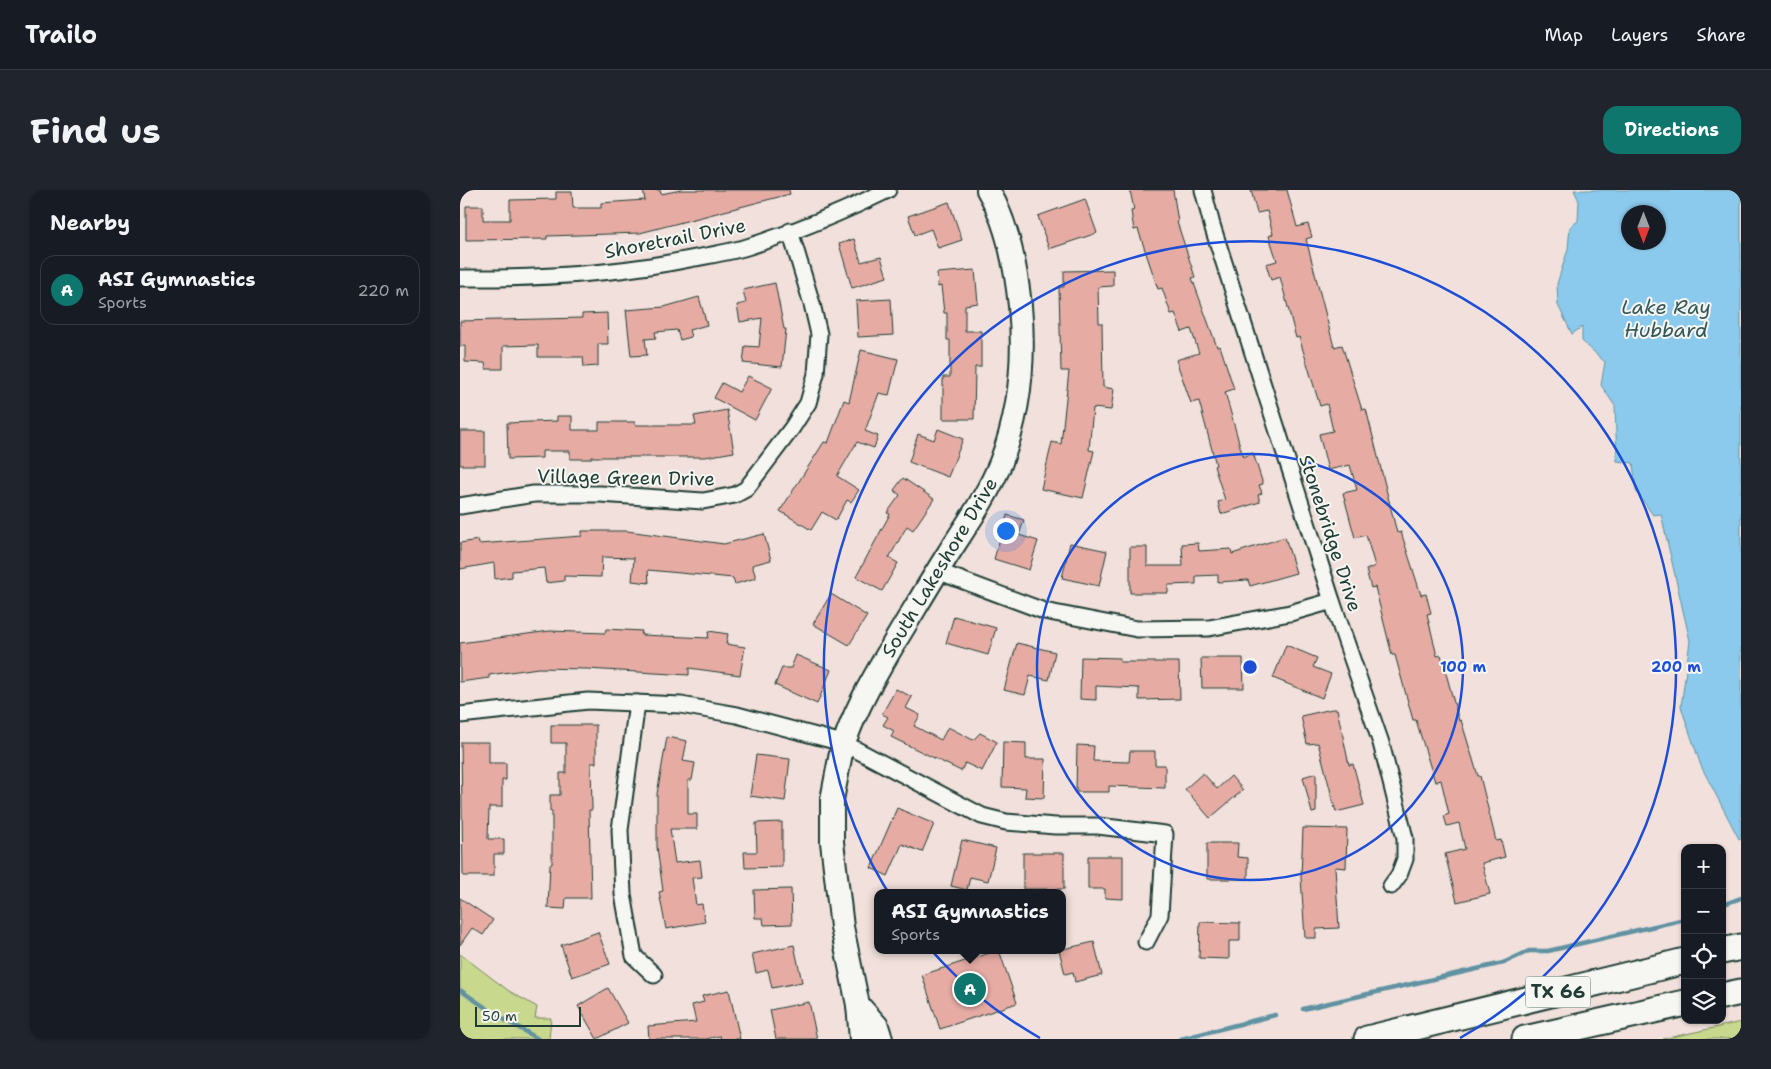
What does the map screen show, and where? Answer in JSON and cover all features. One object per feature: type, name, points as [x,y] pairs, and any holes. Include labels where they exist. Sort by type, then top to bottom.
[{"type":"main road","points":[[1726,951],[1741,947]]},
{"type":"main road","name":"TX 66","points":[[1367,1039],[1681,962]]},
{"type":"main road","points":[[1726,995],[1741,992]]},
{"type":"main road","name":"TX 66","points":[[1525,1039],[1681,1004]]},
{"type":"street","name":"Shoretrail Drive","points":[[460,278],[509,279],[605,273],[661,265],[746,247],[847,209],[888,190]]},
{"type":"street","name":"South Lakeshore Drive","points":[[861,1039],[858,1005],[842,927],[832,842],[832,800],[844,744],[868,688],[937,571],[979,506],[1001,463],[1015,418],[1020,391],[1022,326],[1018,287],[1005,231],[988,190]]},
{"type":"street","name":"Stonebridge Drive","points":[[1204,190],[1212,225],[1332,601],[1381,743],[1405,838],[1405,859],[1399,875],[1391,886]]},
{"type":"street","name":"Village Green Drive","points":[[460,506],[534,494],[600,494],[703,501],[735,495],[746,489],[792,428],[808,403],[816,374],[818,334],[812,304],[790,231]]},
{"type":"street","points":[[937,571],[1044,611],[1137,629],[1209,628],[1290,613],[1332,601]]},
{"type":"street","points":[[460,715],[588,701],[681,705],[730,714],[844,744],[982,816],[1006,822],[1055,826],[1098,826],[1165,834],[1160,915],[1146,942]]},
{"type":"street","points":[[637,703],[620,830],[623,894],[634,956],[654,975]]},
{"type":"street","points":[[858,1005],[877,1026],[881,1039]]},
{"type":"green space","points":[[460,954],[509,991],[537,1007],[535,1018],[551,1018],[549,1039],[460,1039]]},
{"type":"green space","points":[[1741,1022],[1741,1039],[1663,1039]]},
{"type":"water","name":"Lake Ray Hubbard","points":[[1574,190],[1741,190],[1741,838],[1739,839],[1701,766],[1681,707],[1690,641],[1661,514],[1653,515],[1636,491],[1633,463],[1617,461],[1615,406],[1601,385],[1605,362],[1582,341],[1582,327],[1572,334],[1558,305],[1557,284],[1568,249],[1570,227],[1578,221],[1579,201]]},
{"type":"building","points":[[643,190],[660,190],[661,194],[681,190],[789,190],[790,194],[640,233],[547,236],[547,239],[466,240],[466,206],[483,206],[483,220],[510,220],[510,200],[556,199],[556,192],[572,192],[573,208],[601,208],[601,203],[645,200]]},
{"type":"building","points":[[1130,190],[1173,190],[1177,222],[1195,277],[1192,278],[1217,347],[1220,346],[1234,389],[1225,392],[1243,457],[1253,453],[1263,484],[1259,485],[1262,493],[1258,495],[1260,502],[1221,514],[1218,502],[1225,500],[1214,466],[1216,465],[1199,401],[1191,403],[1176,360],[1199,353],[1191,329],[1182,332],[1175,313],[1171,314],[1162,288],[1158,289],[1138,229],[1134,230],[1131,211],[1134,210]]},
{"type":"building","points":[[1251,190],[1287,190],[1297,227],[1308,224],[1312,237],[1306,239],[1334,347],[1342,345],[1362,410],[1366,409],[1397,533],[1401,532],[1421,595],[1426,594],[1431,613],[1427,614],[1437,656],[1441,655],[1459,721],[1461,720],[1478,776],[1480,776],[1496,841],[1501,840],[1505,857],[1482,863],[1490,894],[1457,902],[1445,854],[1465,849],[1459,823],[1447,826],[1444,816],[1449,814],[1441,780],[1435,782],[1416,720],[1413,720],[1395,655],[1392,655],[1375,587],[1371,588],[1366,570],[1375,566],[1366,535],[1355,538],[1343,493],[1357,490],[1350,465],[1328,470],[1319,434],[1333,431],[1327,404],[1320,406],[1299,337],[1296,338],[1280,277],[1271,280],[1266,264],[1277,261],[1269,236],[1273,234],[1267,211],[1257,213]]},
{"type":"building","points":[[1085,199],[1097,233],[1049,249],[1038,216]]},
{"type":"building","points":[[949,202],[962,240],[938,248],[931,229],[915,235],[908,216]]},
{"type":"building","points":[[854,239],[861,262],[881,257],[887,277],[852,288],[839,244]]},
{"type":"building","points":[[975,270],[978,303],[965,305],[965,331],[981,331],[981,367],[975,367],[974,419],[943,419],[943,377],[950,377],[950,340],[947,340],[947,313],[944,313],[941,286],[938,287],[937,273]]},
{"type":"building","points":[[1113,270],[1113,286],[1098,287],[1099,323],[1102,323],[1103,387],[1114,389],[1111,410],[1093,408],[1089,450],[1094,451],[1083,498],[1041,489],[1052,442],[1061,444],[1069,371],[1061,371],[1059,287],[1064,287],[1064,271]]},
{"type":"building","points":[[775,283],[784,329],[786,329],[782,367],[743,363],[745,346],[759,347],[762,318],[740,322],[737,305],[746,303],[743,290]]},
{"type":"building","points":[[699,297],[707,325],[689,330],[691,337],[680,340],[677,330],[655,332],[656,338],[645,339],[647,355],[631,356],[626,310],[664,307]]},
{"type":"building","points":[[891,299],[893,335],[858,337],[856,301]]},
{"type":"building","points":[[607,313],[608,344],[598,344],[598,366],[584,367],[583,357],[538,357],[538,345],[503,346],[503,369],[486,369],[485,363],[465,362],[465,346],[460,346],[460,321],[582,318],[582,314]]},
{"type":"building","points":[[861,350],[898,359],[889,395],[879,393],[865,431],[878,436],[874,448],[857,442],[837,476],[859,490],[851,502],[847,500],[836,520],[822,512],[811,530],[780,511],[824,442],[828,443],[844,400],[849,402]]},
{"type":"building","points":[[748,376],[772,388],[755,420],[714,398],[722,383],[739,392]]},
{"type":"building","points":[[727,410],[734,452],[705,457],[591,457],[591,459],[570,459],[570,451],[542,451],[542,458],[508,459],[507,423],[557,421],[557,416],[572,416],[572,430],[599,430],[599,422],[635,422],[635,425],[696,425],[694,416]]},
{"type":"building","points":[[938,429],[963,439],[948,477],[909,462],[918,434],[934,440]]},
{"type":"building","points":[[460,431],[485,431],[485,465],[460,465]]},
{"type":"building","points":[[903,478],[934,499],[913,530],[907,526],[889,558],[898,563],[882,591],[856,577],[890,514],[887,513],[900,495],[894,490]]},
{"type":"building","points":[[1007,515],[1024,520],[1019,535],[1038,541],[1029,570],[994,559]]},
{"type":"building","points":[[582,531],[627,531],[724,544],[764,534],[771,560],[752,565],[756,578],[735,584],[733,578],[648,570],[649,583],[632,581],[634,558],[602,557],[601,577],[564,576],[564,581],[546,583],[544,568],[512,571],[512,577],[495,579],[494,563],[460,569],[460,543],[478,540],[479,544],[582,536]]},
{"type":"building","points":[[1285,537],[1296,573],[1250,586],[1248,580],[1218,582],[1218,575],[1196,576],[1196,584],[1168,585],[1168,593],[1130,593],[1130,547],[1147,547],[1147,566],[1183,566],[1182,544],[1198,543],[1199,551],[1231,549],[1232,554]]},
{"type":"building","points":[[1070,543],[1107,551],[1099,586],[1062,578]]},
{"type":"building","points":[[831,594],[867,616],[849,645],[813,624]]},
{"type":"building","points":[[954,616],[996,628],[988,655],[946,643]]},
{"type":"building","points":[[606,629],[642,631],[641,635],[708,638],[709,631],[728,634],[726,644],[745,647],[740,675],[689,668],[689,675],[538,668],[489,675],[489,678],[460,682],[460,643],[550,631],[605,633]]},
{"type":"building","points":[[1017,643],[1055,652],[1049,680],[1030,676],[1025,695],[1004,690]]},
{"type":"building","points":[[1286,645],[1317,658],[1313,667],[1331,674],[1322,698],[1273,678]]},
{"type":"building","points":[[796,655],[831,670],[817,704],[775,685],[782,668],[791,668]]},
{"type":"building","points":[[1081,657],[1120,658],[1120,662],[1179,662],[1180,699],[1139,700],[1139,688],[1096,686],[1096,700],[1080,699]]},
{"type":"building","points":[[1201,658],[1243,658],[1244,688],[1202,688]]},
{"type":"building","points":[[896,689],[912,697],[906,708],[920,715],[914,726],[941,740],[948,727],[973,740],[980,733],[997,742],[982,771],[965,763],[961,771],[891,737],[894,731],[883,725],[888,717],[882,714]]},
{"type":"building","points":[[1337,709],[1349,765],[1353,764],[1364,805],[1336,812],[1318,743],[1307,744],[1301,716]]},
{"type":"building","points":[[551,725],[596,725],[596,763],[591,763],[592,810],[589,810],[591,898],[566,898],[565,909],[548,908],[550,864],[552,864],[552,811],[550,811],[550,795],[560,795],[560,773],[566,773],[566,743],[551,743]]},
{"type":"building","points":[[667,737],[687,741],[683,761],[695,763],[692,780],[688,780],[688,814],[697,814],[697,829],[670,829],[675,863],[700,860],[702,877],[692,878],[696,905],[702,904],[705,922],[666,929],[659,892],[663,891],[657,847],[657,794]]},
{"type":"building","points":[[461,742],[489,742],[489,763],[506,763],[506,780],[502,780],[502,807],[489,807],[488,839],[504,839],[504,854],[494,854],[494,876],[463,876]]},
{"type":"building","points":[[1003,742],[1026,743],[1026,759],[1045,759],[1044,798],[1025,797],[1026,788],[1002,787]]},
{"type":"building","points":[[1077,745],[1094,746],[1093,761],[1129,762],[1130,751],[1155,751],[1155,765],[1165,765],[1165,788],[1109,786],[1109,792],[1076,792]]},
{"type":"building","points":[[756,755],[790,759],[785,801],[750,796]]},
{"type":"building","points":[[1203,773],[1217,789],[1231,776],[1243,790],[1210,818],[1185,789]]},
{"type":"building","points":[[1316,773],[1316,812],[1312,813],[1303,777]]},
{"type":"building","points":[[897,808],[934,824],[922,852],[902,844],[888,876],[871,868]]},
{"type":"building","points":[[782,822],[782,867],[745,868],[744,852],[757,852],[756,823]]},
{"type":"building","points":[[1303,828],[1347,829],[1346,868],[1335,867],[1339,928],[1316,929],[1316,938],[1305,938],[1301,877]]},
{"type":"building","points":[[962,840],[996,848],[988,881],[970,877],[967,889],[951,886]]},
{"type":"building","points":[[1207,843],[1238,843],[1237,857],[1248,858],[1248,879],[1207,879]]},
{"type":"building","points":[[1023,853],[1064,853],[1064,889],[1023,889]]},
{"type":"building","points":[[1088,856],[1123,856],[1123,899],[1105,898],[1105,889],[1088,889]]},
{"type":"building","points":[[791,889],[792,924],[764,925],[763,918],[755,918],[754,890]]},
{"type":"building","points":[[460,898],[493,920],[483,935],[472,928],[460,945]]},
{"type":"building","points":[[1200,922],[1240,923],[1240,941],[1229,941],[1229,959],[1199,958]]},
{"type":"building","points":[[598,932],[610,964],[572,977],[561,945]]},
{"type":"building","points":[[1094,942],[1102,975],[1075,982],[1073,972],[1065,974],[1060,954],[1066,954],[1066,948]]},
{"type":"building","points":[[794,945],[802,982],[772,988],[768,970],[756,973],[752,954]]},
{"type":"building","points":[[987,954],[1000,954],[1017,1003],[940,1029],[922,975]]},
{"type":"building","points":[[608,988],[628,1023],[597,1039],[578,1006]]},
{"type":"building","points":[[729,990],[740,1039],[721,1039],[720,1036],[706,1039],[649,1039],[648,1026],[696,1022],[692,1005],[704,1002],[702,996]]},
{"type":"building","points":[[809,1002],[817,1039],[776,1039],[770,1010]]},
{"type":"waterway","points":[[1726,904],[1741,898]]},
{"type":"waterway","points":[[1303,1009],[1503,963],[1529,951],[1548,951],[1681,920]]},
{"type":"waterway","points":[[460,990],[492,1012],[538,1039]]},
{"type":"waterway","points":[[1181,1039],[1275,1015]]},
{"type":"place","name":"ASI Gymnastics","points":[[970,989]]}]
